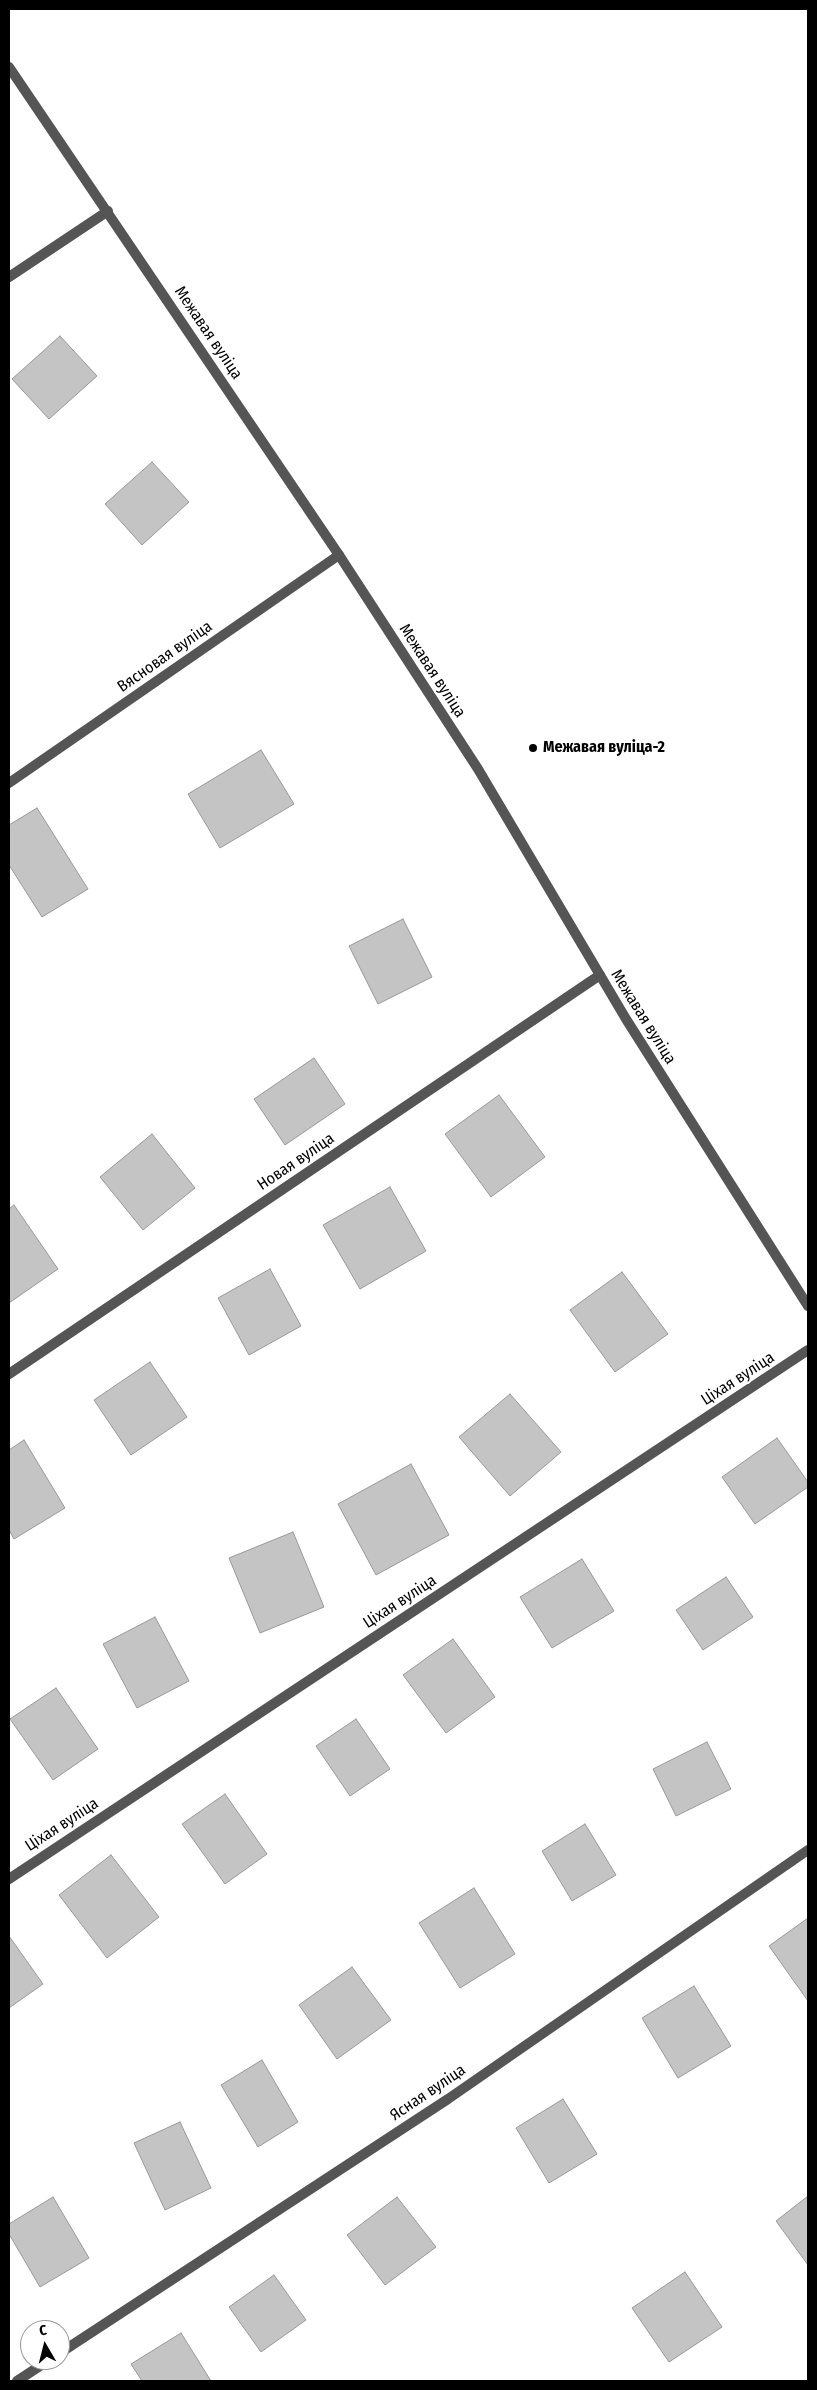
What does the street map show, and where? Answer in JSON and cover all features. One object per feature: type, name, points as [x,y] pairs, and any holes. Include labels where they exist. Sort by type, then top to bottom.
[{"type":"street","name":"Межавая вуліца","points":[[9,66],[339,555],[478,769],[600,975],[808,1306]]},
{"type":"street","points":[[9,277],[108,211]]},
{"type":"street","name":"Вясновая вуліца","points":[[9,783],[339,555]]},
{"type":"street","name":"Новая вуліца","points":[[9,1374],[600,975]]},
{"type":"street","name":"Ціхая вуліца","points":[[9,1879],[808,1350]]},
{"type":"street","name":"Ясная вуліца","points":[[70,2346],[448,2098],[808,1850]]},
{"type":"street","points":[[17,2381],[34,2370]]},
{"type":"building","points":[[60,336],[97,376],[49,419],[12,379]]},
{"type":"building","points":[[152,462],[189,502],[142,545],[105,504]]},
{"type":"building","points":[[261,750],[294,804],[220,848],[188,794]]},
{"type":"building","points":[[37,808],[88,889],[42,917],[9,865],[9,825]]},
{"type":"building","points":[[403,919],[432,977],[378,1004],[349,946]]},
{"type":"building","points":[[314,1058],[345,1104],[285,1145],[254,1099]]},
{"type":"building","points":[[499,1095],[545,1157],[491,1197],[445,1134]]},
{"type":"building","points":[[152,1134],[195,1188],[143,1230],[100,1177]]},
{"type":"building","points":[[390,1187],[426,1251],[360,1289],[323,1225]]},
{"type":"building","points":[[14,1205],[58,1269],[9,1303],[9,1209]]},
{"type":"building","points":[[270,1269],[301,1326],[249,1355],[218,1298]]},
{"type":"building","points":[[622,1272],[668,1334],[615,1372],[570,1310]]},
{"type":"building","points":[[150,1362],[187,1417],[131,1455],[94,1400]]},
{"type":"building","points":[[510,1394],[561,1452],[510,1496],[459,1437]]},
{"type":"building","points":[[777,1438],[808,1482],[808,1487],[755,1524],[722,1477]]},
{"type":"building","points":[[24,1440],[65,1508],[14,1539],[9,1530],[9,1450]]},
{"type":"building","points":[[411,1464],[449,1535],[376,1575],[338,1504]]},
{"type":"building","points":[[293,1532],[324,1607],[260,1633],[229,1558]]},
{"type":"building","points":[[582,1559],[614,1611],[552,1648],[520,1597]]},
{"type":"building","points":[[726,1577],[753,1617],[703,1650],[676,1610]]},
{"type":"building","points":[[155,1617],[189,1681],[137,1708],[103,1644]]},
{"type":"building","points":[[453,1639],[495,1697],[446,1733],[403,1675]]},
{"type":"building","points":[[56,1688],[98,1749],[53,1780],[10,1719]]},
{"type":"building","points":[[356,1719],[390,1769],[350,1796],[316,1746]]},
{"type":"building","points":[[707,1742],[731,1789],[676,1816],[653,1769]]},
{"type":"building","points":[[225,1794],[267,1854],[225,1884],[182,1824]]},
{"type":"building","points":[[585,1824],[616,1875],[572,1901],[542,1851]]},
{"type":"building","points":[[111,1855],[159,1917],[107,1958],[59,1895]]},
{"type":"building","points":[[474,1888],[515,1954],[460,1988],[419,1923]]},
{"type":"building","points":[[808,1918],[808,2001],[769,1946]]},
{"type":"building","points":[[9,1936],[43,1984],[9,2008]]},
{"type":"building","points":[[352,1967],[391,2020],[337,2059],[299,2005]]},
{"type":"building","points":[[694,1986],[731,2046],[678,2078],[642,2018]]},
{"type":"building","points":[[262,2060],[298,2122],[258,2147],[221,2085]]},
{"type":"building","points":[[563,2099],[597,2154],[549,2183],[516,2128]]},
{"type":"building","points":[[180,2122],[211,2188],[165,2210],[134,2143]]},
{"type":"building","points":[[808,2196],[808,2265],[776,2221]]},
{"type":"building","points":[[53,2197],[89,2258],[40,2287],[9,2234],[9,2224]]},
{"type":"building","points":[[397,2197],[436,2247],[385,2285],[347,2235]]},
{"type":"building","points":[[685,2272],[722,2327],[669,2362],[632,2308]]},
{"type":"building","points":[[274,2275],[306,2320],[261,2352],[229,2307]]},
{"type":"building","points":[[181,2333],[211,2381],[142,2381],[131,2364]]},
{"type":"place","name":"Межавая вуліца-2","points":[[533,748]]}]
